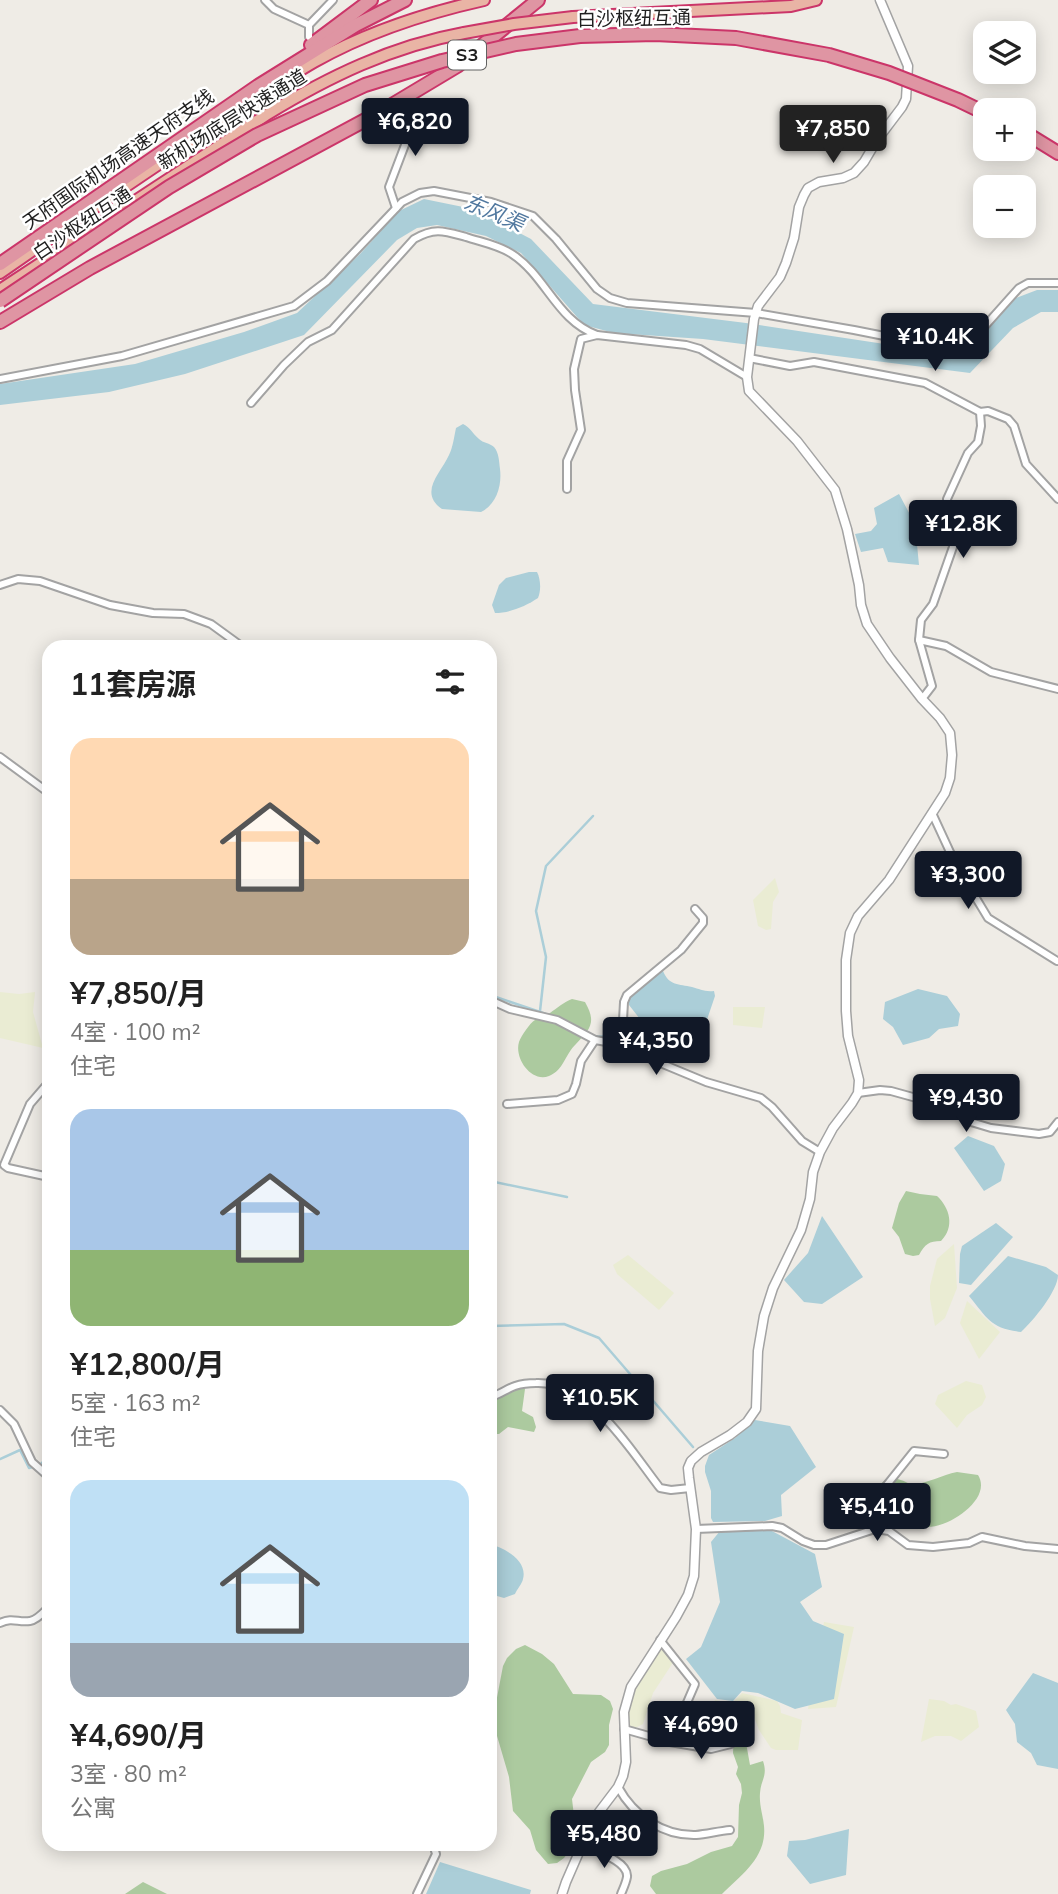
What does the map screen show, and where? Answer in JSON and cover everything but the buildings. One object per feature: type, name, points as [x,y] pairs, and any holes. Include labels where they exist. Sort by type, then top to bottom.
[{"type":"highway","points":[[258,86],[371,0]]},
{"type":"highway","points":[[258,86],[356,25],[405,0]]},
{"type":"highway","name":"新机场底层快速通道","points":[[0,272],[316,61],[391,28],[484,0]]},
{"type":"highway","points":[[0,322],[90,268],[383,111],[457,66],[538,0]]},
{"type":"highway","name":"新机场底层快速通道","points":[[0,290],[266,115],[348,70],[389,52],[426,41],[514,24],[573,17],[791,6],[816,0]]},
{"type":"highway","name":"白沙枢纽互通","points":[[0,301],[169,187],[257,135],[365,85],[442,61],[516,44],[580,36],[655,34],[736,38],[841,59],[889,73],[973,107]]},
{"type":"highway","name":"天府国际机场高速天府支线","points":[[0,264],[258,86]]},
{"type":"highway","points":[[1036,139],[1058,153]]},
{"type":"street","points":[[265,0],[274,9],[309,25]]},
{"type":"street","points":[[309,37],[309,25],[333,0]]},
{"type":"street","points":[[562,1894],[593,1821],[623,1776],[626,1762],[624,1712],[631,1688],[676,1617],[688,1595],[694,1576],[696,1529],[688,1468],[701,1452],[730,1436],[747,1422],[755,1409],[758,1351],[773,1287],[801,1230],[820,1152],[858,1093],[859,1080],[846,1011],[846,960],[850,933],[858,916],[889,880],[945,793],[950,778],[950,733],[890,658],[867,624],[847,528],[835,490],[797,441],[749,391],[747,377],[758,306],[780,277],[793,238],[799,206],[808,188],[854,173],[906,99],[908,66],[880,0]]},
{"type":"street","points":[[396,208],[390,187],[419,108]]},
{"type":"street","points":[[0,379],[122,356],[293,306],[327,281],[402,202],[420,193],[434,191],[491,202],[533,216],[556,239],[597,289],[610,298],[627,303],[755,316],[867,332],[950,349],[968,345],[1019,288],[1028,283],[1058,283]]},
{"type":"street","points":[[251,403],[308,342],[332,330],[414,239],[430,231],[441,230],[514,255],[567,317],[597,335],[701,349],[747,377]]},
{"type":"street","points":[[567,489],[567,461],[581,430],[574,369],[581,340],[597,335]]},
{"type":"street","points":[[750,354],[790,366],[814,362],[925,383],[979,412],[988,411],[1008,419],[1014,426],[1026,464],[1058,499]]},
{"type":"street","points":[[922,699],[932,686],[919,640],[921,620],[933,604],[953,547],[955,535],[948,517],[947,499],[968,453],[978,442],[981,426],[979,412]]},
{"type":"street","points":[[0,585],[18,579],[40,581],[110,605],[153,613],[184,614],[211,624],[233,640]]},
{"type":"street","points":[[919,640],[946,646],[991,672],[1058,689]]},
{"type":"street","points":[[0,757],[42,788]]},
{"type":"street","points":[[932,813],[956,865],[988,918],[1057,961]]},
{"type":"street","points":[[612,1043],[622,1020],[627,995],[681,950],[703,923],[703,918],[695,909]]},
{"type":"street","points":[[497,1003],[510,1009],[557,1020],[595,1040],[612,1043],[706,1082],[761,1098],[802,1142],[820,1152]]},
{"type":"street","points":[[508,1104],[558,1100],[572,1094],[581,1061],[595,1040]]},
{"type":"street","points":[[42,1090],[30,1104],[4,1165],[42,1175]]},
{"type":"street","points":[[858,1093],[891,1091],[949,1107],[971,1122],[992,1128],[1039,1134],[1050,1132],[1058,1122]]},
{"type":"street","points":[[497,1395],[513,1386],[537,1383],[555,1385],[583,1398],[600,1412],[660,1488],[690,1488]]},
{"type":"street","points":[[0,1410],[14,1424],[37,1466],[42,1470]]},
{"type":"street","points":[[875,1529],[871,1518],[874,1501],[914,1451],[944,1454]]},
{"type":"street","points":[[696,1529],[782,1528],[814,1545],[826,1545],[875,1529],[889,1531],[908,1545],[933,1547],[969,1543],[982,1536],[1024,1546],[1058,1549]]},
{"type":"street","points":[[0,1623],[12,1619],[28,1622],[42,1613]]},
{"type":"street","points":[[660,1640],[695,1685],[670,1742]]},
{"type":"street","points":[[624,1729],[670,1742],[711,1749],[731,1744]]},
{"type":"street","points":[[618,1787],[625,1800],[642,1816],[662,1829],[697,1835],[730,1830]]},
{"type":"street","points":[[582,1845],[620,1863],[626,1870],[627,1877],[621,1894]]},
{"type":"street","points":[[417,1894],[435,1851]]},
{"type":"green space","points":[[775,878],[779,892],[773,902],[771,929],[766,930],[758,926],[753,900]]},
{"type":"green space","points":[[0,992],[35,992],[33,1012],[42,1048],[0,1038]]},
{"type":"green space","points":[[572,999],[585,1002],[589,1009],[591,1021],[585,1034],[554,1073],[542,1077],[530,1073],[519,1055],[520,1039],[538,1018]]},
{"type":"green space","points":[[733,1007],[765,1007],[762,1028],[733,1025]]},
{"type":"green space","points":[[906,1191],[937,1196],[945,1206],[949,1218],[948,1230],[941,1241],[928,1244],[919,1255],[913,1256],[905,1254],[899,1237],[892,1228],[899,1203]]},
{"type":"green space","points":[[954,1244],[957,1288],[945,1318],[935,1326],[930,1286],[937,1259]]},
{"type":"green space","points":[[628,1255],[674,1293],[659,1310],[617,1274],[613,1265]]},
{"type":"green space","points":[[967,1301],[1000,1332],[979,1359],[960,1323]]},
{"type":"green space","points":[[966,1381],[982,1385],[986,1397],[982,1405],[967,1415],[957,1428],[935,1404],[938,1395]]},
{"type":"green space","points":[[518,1384],[525,1389],[522,1411],[533,1417],[536,1427],[534,1432],[508,1427],[497,1434],[497,1390],[504,1392]]},
{"type":"green space","points":[[957,1472],[978,1475],[981,1484],[979,1493],[966,1510],[936,1526],[927,1527],[926,1512],[909,1499],[898,1500],[880,1510],[871,1503],[867,1495],[888,1479],[897,1479],[912,1485]]},
{"type":"green space","points":[[824,1622],[854,1627],[836,1707],[808,1709]]},
{"type":"green space","points":[[525,1645],[542,1654],[554,1664],[573,1694],[601,1695],[610,1701],[613,1709],[609,1725],[609,1745],[605,1752],[591,1762],[572,1799],[576,1833],[570,1850],[557,1863],[548,1864],[536,1850],[530,1830],[513,1811],[509,1777],[497,1736],[497,1698],[503,1666],[516,1649]]},
{"type":"green space","points":[[660,1645],[674,1661],[653,1693],[643,1724],[635,1728],[626,1724],[628,1700]]},
{"type":"green space","points":[[742,1693],[777,1701],[781,1713],[802,1720],[798,1750],[771,1748],[754,1717],[741,1709],[727,1709],[721,1713],[726,1717],[713,1735],[712,1744],[699,1742],[715,1700],[732,1703]]},
{"type":"green space","points":[[929,1699],[976,1711],[979,1727],[961,1741],[951,1736],[935,1736],[921,1742]]},
{"type":"green space","points":[[732,1714],[740,1719],[743,1726],[750,1765],[763,1761],[765,1774],[760,1797],[764,1826],[762,1847],[752,1864],[722,1894],[656,1894],[650,1886],[652,1876],[732,1846],[738,1837],[741,1784],[736,1774],[738,1767],[733,1753],[734,1734],[724,1730],[725,1721]]},
{"type":"green space","points":[[143,1882],[167,1894],[125,1894]]},
{"type":"water","points":[[424,199],[473,209],[531,239],[593,304],[746,323],[964,356],[1016,298],[1037,290],[1058,290],[1058,312],[1041,312],[1013,328],[970,373],[703,339],[614,333],[584,325],[521,253],[486,236],[437,225],[417,228],[397,240],[304,335],[185,374],[109,392],[0,405],[0,384],[135,364],[244,332],[297,313],[360,254],[399,211]]},
{"type":"water","points":[[463,424],[481,440],[494,447],[499,457],[499,488],[491,504],[481,512],[442,509],[432,496],[434,482],[450,452],[456,428]]},
{"type":"water","points":[[899,494],[915,524],[919,565],[888,562],[883,548],[861,552],[855,534],[871,531],[877,524],[874,508]]},
{"type":"water","points":[[537,572],[540,585],[538,598],[518,608],[495,613],[492,605],[499,585],[506,578]]},
{"type":"water","points":[[659,971],[663,971],[675,984],[714,991],[715,996],[694,1058],[658,1042],[629,1005],[629,998]]},
{"type":"water","points":[[918,989],[947,996],[960,1014],[958,1026],[939,1029],[929,1038],[903,1045],[893,1027],[883,1019],[885,1002]]},
{"type":"water","points":[[968,1136],[994,1146],[1005,1164],[1001,1181],[984,1191],[954,1148]]},
{"type":"water","points":[[822,1216],[863,1277],[822,1304],[804,1302],[784,1280],[808,1253]]},
{"type":"water","points":[[996,1223],[1013,1237],[971,1285],[959,1283],[962,1246]]},
{"type":"water","points":[[1008,1256],[1046,1267],[1058,1275],[1049,1297],[1021,1332],[996,1325],[969,1296]]},
{"type":"water","points":[[755,1420],[790,1426],[816,1467],[781,1495],[782,1516],[765,1521],[713,1522],[711,1491],[705,1472],[709,1455],[735,1438]]},
{"type":"water","points":[[720,1531],[772,1531],[815,1554],[822,1587],[800,1602],[813,1621],[844,1634],[834,1699],[795,1709],[758,1693],[742,1691],[733,1701],[717,1699],[686,1659],[701,1647],[720,1602],[711,1542]]},
{"type":"water","points":[[497,1546],[514,1556],[524,1572],[522,1583],[515,1594],[504,1598],[497,1596]]},
{"type":"water","points":[[1033,1673],[1058,1683],[1058,1769],[1037,1765],[1031,1753],[1017,1742],[1015,1724],[1006,1710]]},
{"type":"water","points":[[849,1829],[846,1875],[810,1884],[787,1856],[789,1841],[805,1840]]},
{"type":"water","points":[[440,1862],[531,1890],[530,1894],[426,1894]]},
{"type":"waterway","points":[[540,1011],[546,957],[536,911],[546,866],[593,816]]},
{"type":"waterway","points":[[497,997],[546,1014]]},
{"type":"waterway","points":[[594,1037],[610,1036]]},
{"type":"waterway","points":[[497,1182],[567,1197]]},
{"type":"waterway","points":[[497,1326],[564,1324],[599,1338],[693,1447]]},
{"type":"waterway","points":[[0,1459],[20,1450],[29,1468],[42,1463]]},
{"type":"water label","name":"东风渠","points":[[494,213]]}]
